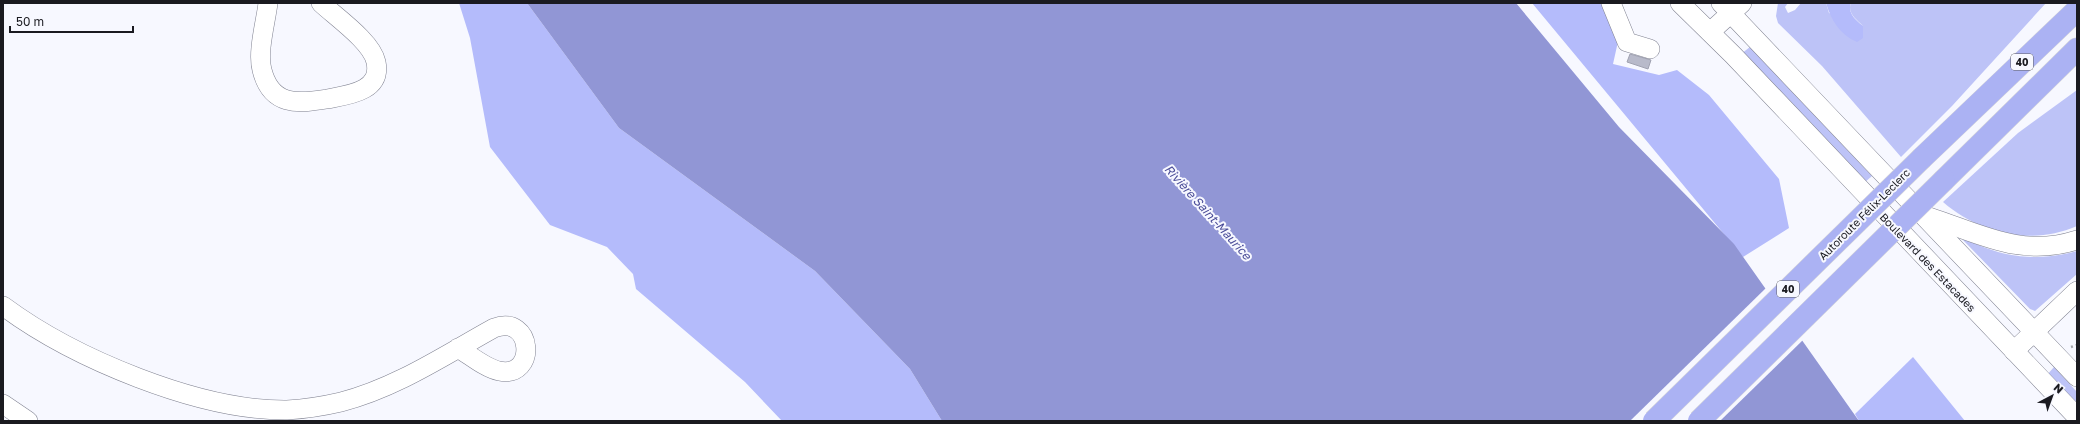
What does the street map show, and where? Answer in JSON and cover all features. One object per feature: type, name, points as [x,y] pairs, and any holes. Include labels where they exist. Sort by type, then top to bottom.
[{"type":"highway","points":[[1967,114],[2067,3]]},
{"type":"highway","name":"Autoroute Félix-Leclerc","points":[[1654,421],[1967,114],[2077,10]]},
{"type":"highway","name":"40","points":[[1699,421],[2077,49]]},
{"type":"highway","points":[[2050,74],[2077,57]]},
{"type":"street","points":[[268,3],[261,57],[262,69],[273,92],[284,99],[297,103],[354,94],[368,86],[376,74],[376,60],[371,49],[321,3]]},
{"type":"street","points":[[1611,3],[1625,49],[1650,49]]},
{"type":"street","name":"Boulevard des Estacades","points":[[1680,3],[1710,32],[2077,417]]},
{"type":"street","points":[[1710,32],[1731,6],[2077,376]]},
{"type":"street","points":[[1926,216],[1991,240],[2011,245],[2044,246],[2077,240]]},
{"type":"street","points":[[2014,351],[2077,291]]},
{"type":"street","points":[[3,306],[31,325],[77,351],[132,375],[174,390],[218,401],[268,409],[287,410],[317,406],[359,396],[423,368],[458,348]]},
{"type":"street","points":[[3,404],[28,421]]},
{"type":"shaded area","points":[[459,3],[527,3],[619,128],[815,271],[910,369],[942,421],[782,421],[745,382],[636,289],[633,274],[607,247],[550,225],[490,147],[470,38]]},
{"type":"shaded area","points":[[1532,3],[1605,3],[1619,37],[1613,64],[1659,75],[1677,70],[1709,95],[1779,179],[1789,228],[1743,257]]},
{"type":"shaded area","points":[[1778,3],[1788,3],[1785,7],[1788,13],[1795,10],[1801,3],[1826,3],[1829,13],[1863,26],[1851,13],[1851,3],[2046,3],[1952,106],[1901,157],[1822,66],[1778,23],[1776,16]]},
{"type":"shaded area","points":[[1826,3],[1851,3],[1851,13],[1863,26],[1863,38],[1857,42],[1841,31],[1834,21]]},
{"type":"shaded area","points":[[1750,47],[1872,176],[1864,183],[1741,54]]},
{"type":"shaded area","points":[[2077,90],[2077,226],[2060,232],[2042,235],[2024,236],[2007,234],[1973,222],[1957,213],[1943,202],[2018,133]]},
{"type":"shaded area","points":[[1965,238],[1992,250],[2020,256],[2048,256],[2077,251],[2077,274],[2035,311],[2030,309],[1963,240]]},
{"type":"shaded area","points":[[1913,357],[1965,421],[1859,421],[1855,414]]},
{"type":"shaded area","points":[[2054,367],[2077,392],[2077,407],[2047,375]]},
{"type":"water","name":"Rivière Saint-Maurice","points":[[527,3],[1516,3],[1619,127],[1734,244],[1859,421],[942,421],[910,369],[815,271],[619,128]]},
{"type":"pier","points":[[1767,287],[1804,339],[1720,421],[1630,421]]},
{"type":"building","points":[[1630,54],[1651,60],[1648,69],[1627,62]]}]
